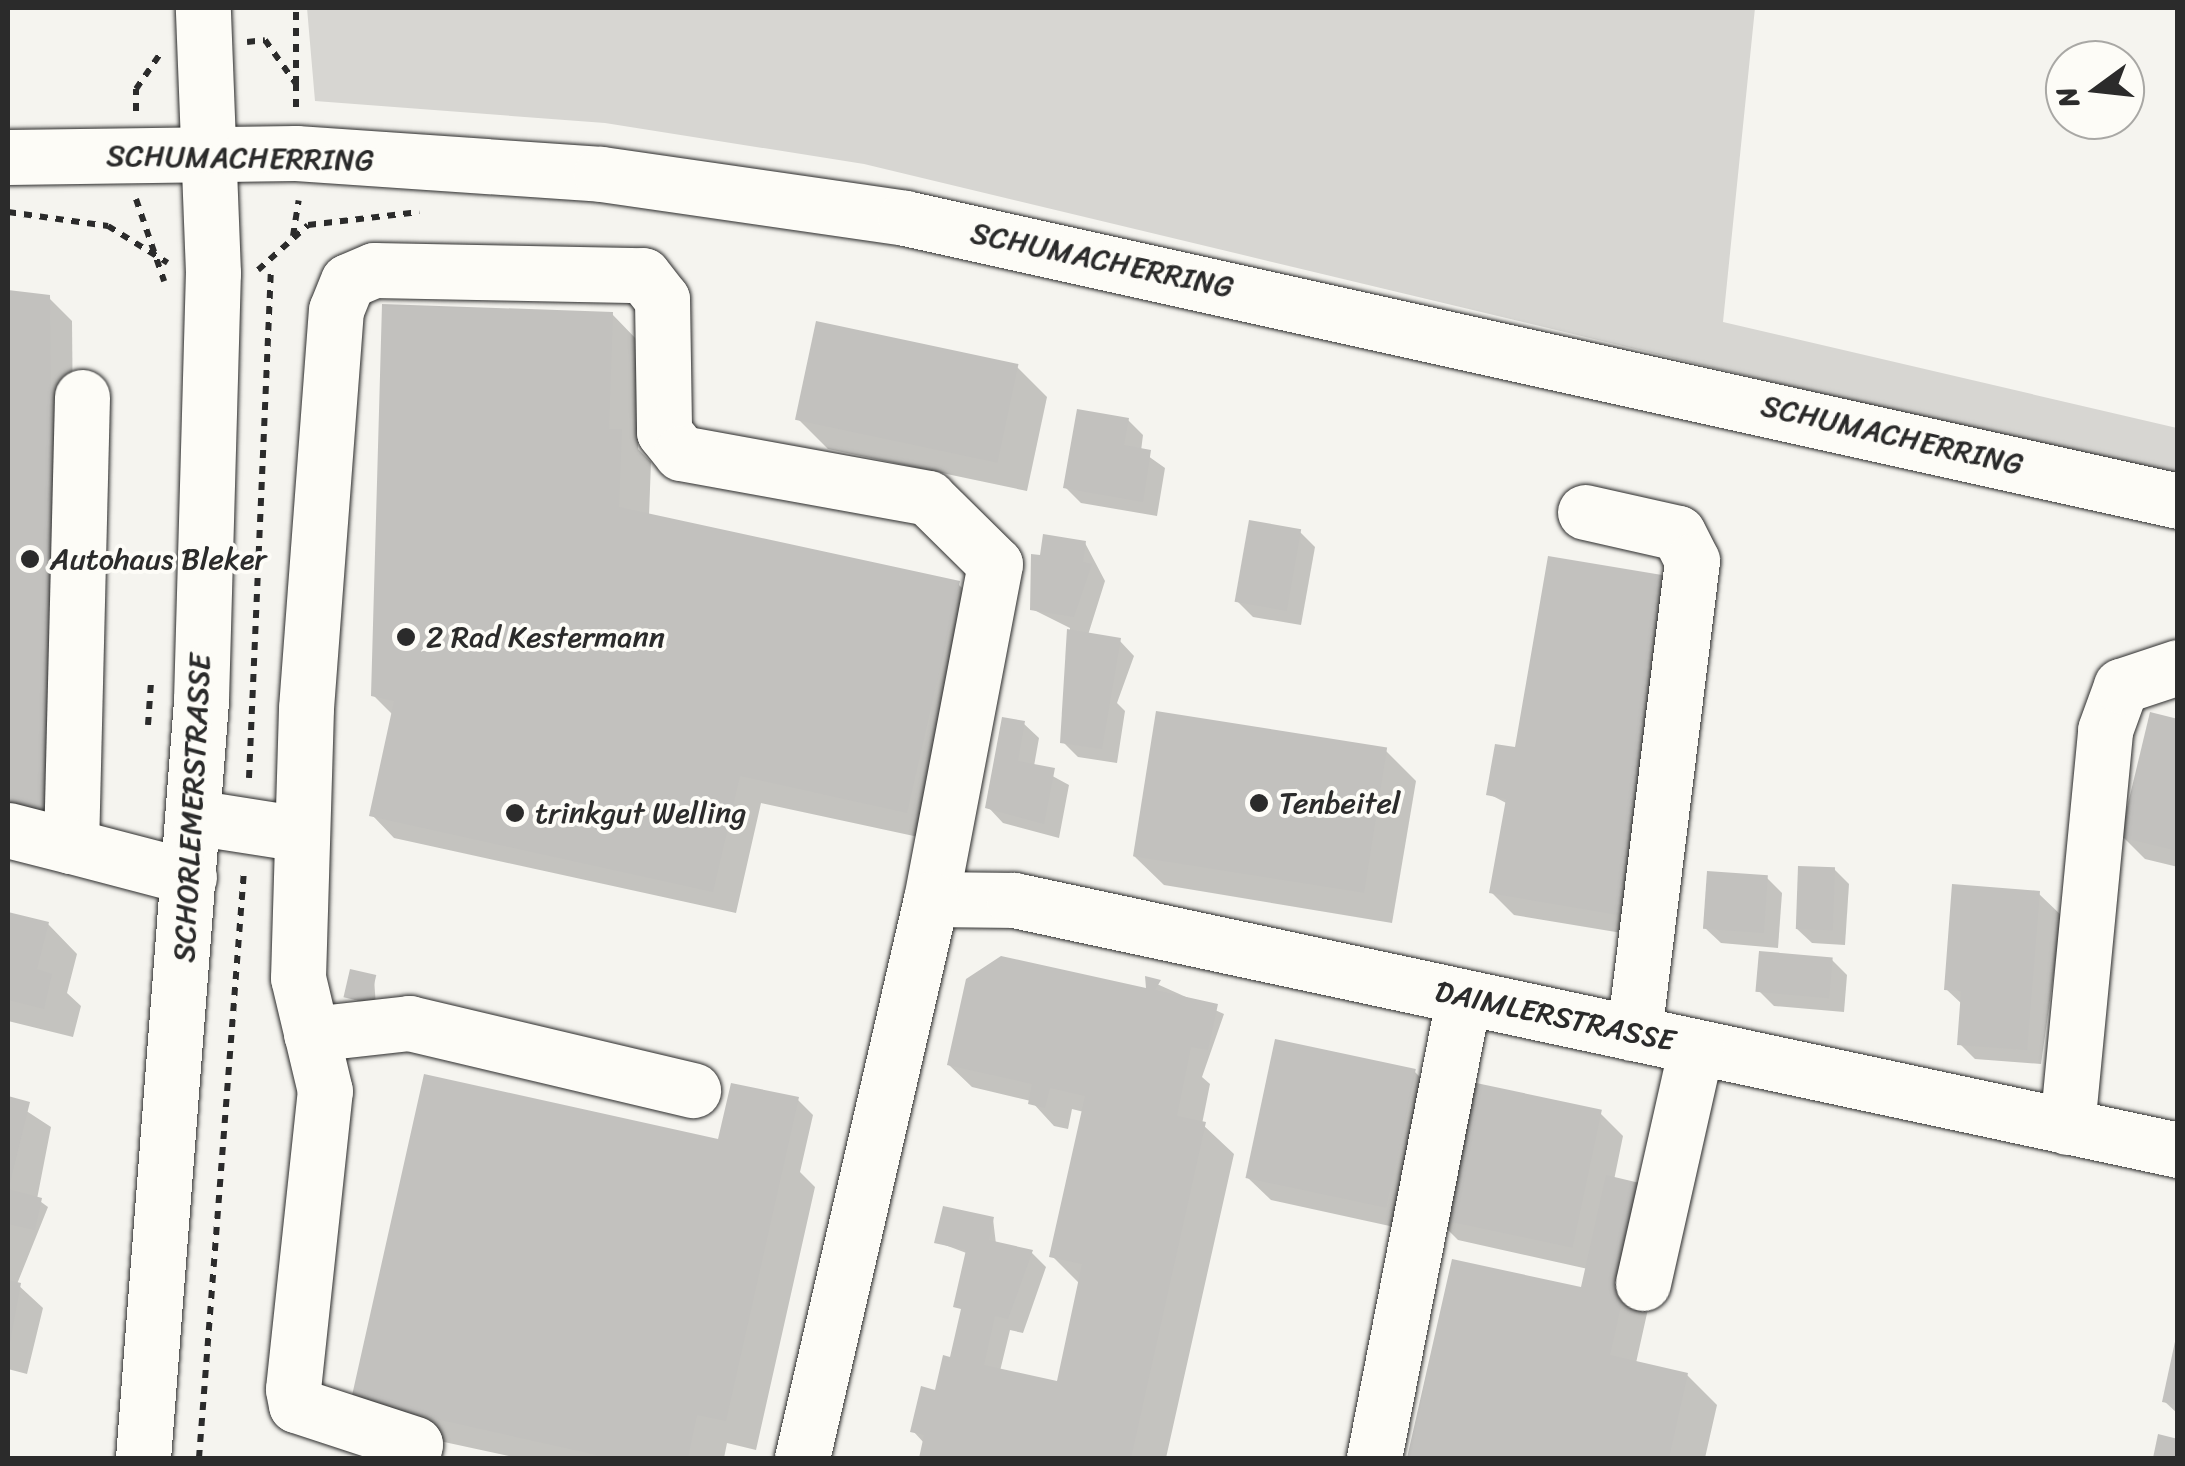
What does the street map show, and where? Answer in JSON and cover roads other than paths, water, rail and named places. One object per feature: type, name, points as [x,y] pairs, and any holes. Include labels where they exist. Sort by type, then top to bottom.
[{"type":"main road","name":"SCHORLEMERSTRASSE","points":[[143,1458],[193,817],[212,273],[213,156],[203,8]]},
{"type":"main road","name":"SCHUMACHERRING","points":[[8,158],[296,153],[601,174],[905,218],[2178,501]]},
{"type":"main road","points":[[412,1458],[415,1444],[296,1405],[325,1091],[298,978],[302,834],[336,310],[348,281],[374,270],[643,276],[662,299],[664,432],[682,453],[928,498],[994,564],[930,899],[802,1458]]},
{"type":"main road","points":[[71,846],[82,397]]},
{"type":"main road","points":[[1585,512],[1678,532],[1692,561],[1634,1034]]},
{"type":"main road","points":[[2067,1127],[2105,730],[2121,686],[2178,667]]},
{"type":"main road","points":[[193,817],[302,834]]},
{"type":"main road","points":[[8,830],[189,877]]},
{"type":"main road","name":"DAIMLERSTRASSE","points":[[930,899],[1014,900],[2178,1150]]},
{"type":"main road","points":[[1374,1458],[1464,996]]},
{"type":"main road","points":[[311,1034],[409,1023],[693,1090]]},
{"type":"main road","points":[[1643,1283],[1696,1047]]},
{"type":"place","name":"Autohaus Bleker","points":[[30,559]]},
{"type":"place","name":"2 Rad Kestermann","points":[[406,637]]},
{"type":"place","name":"Tenbeitel","points":[[1259,803]]},
{"type":"place","name":"trinkgut Welling","points":[[515,813]]}]
